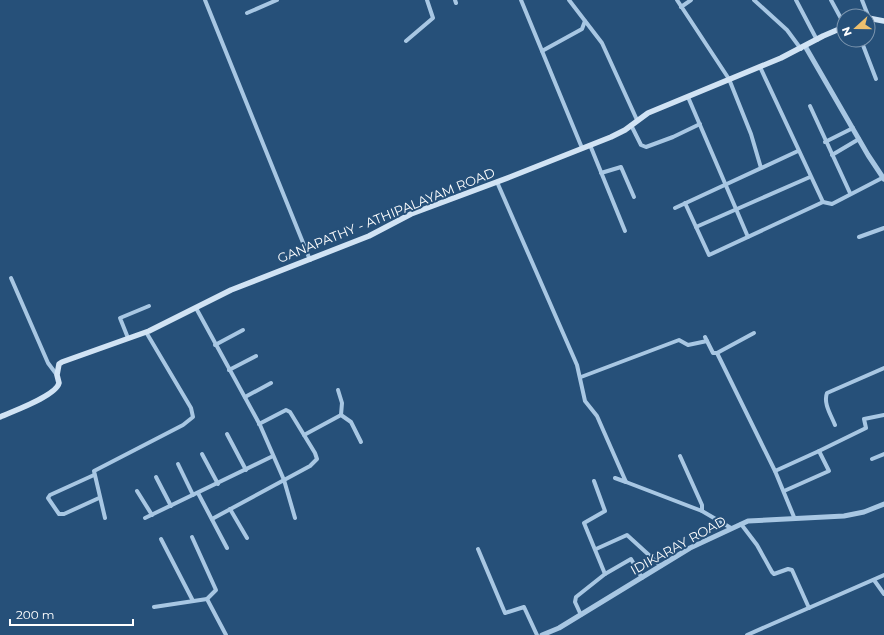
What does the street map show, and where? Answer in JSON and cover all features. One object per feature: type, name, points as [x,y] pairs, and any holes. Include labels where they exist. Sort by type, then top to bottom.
[{"type":"main road","name":"GANAPATHY - ATHIPALAYAM ROAD","points":[[0,417],[56,390],[59,383],[57,375],[59,364],[62,362],[146,332],[231,290],[370,236],[411,214],[590,145],[625,130],[648,113],[760,67],[836,31]]},
{"type":"street","points":[[205,0],[310,260]]},
{"type":"street","points":[[247,13],[277,0]]},
{"type":"street","points":[[406,41],[433,18],[427,0]]},
{"type":"street","points":[[521,0],[582,148]]},
{"type":"street","points":[[569,0],[602,43],[637,120]]},
{"type":"street","points":[[677,0],[729,79],[751,134],[761,168]]},
{"type":"street","points":[[681,7],[691,0]]},
{"type":"street","points":[[685,203],[709,255],[823,202],[832,204],[850,193],[884,178],[803,47],[754,0]]},
{"type":"street","points":[[796,0],[817,40]]},
{"type":"street","points":[[831,0],[836,9]]},
{"type":"street","points":[[542,51],[582,29],[585,21]]},
{"type":"street","points":[[864,48],[876,79]]},
{"type":"street","points":[[760,67],[782,111],[798,151],[823,202]]},
{"type":"street","points":[[688,96],[748,237]]},
{"type":"street","points":[[810,106],[825,142],[850,193]]},
{"type":"street","points":[[631,125],[641,145],[646,147],[673,137],[700,124]]},
{"type":"street","points":[[825,142],[853,128]]},
{"type":"street","points":[[832,155],[859,139]]},
{"type":"street","points":[[590,145],[625,231]]},
{"type":"street","points":[[675,208],[798,151]]},
{"type":"street","points":[[601,173],[621,167],[634,197]]},
{"type":"street","points":[[696,227],[810,177]]},
{"type":"street","points":[[497,182],[581,377],[585,401],[597,416],[626,482]]},
{"type":"street","points":[[859,237],[884,228]]},
{"type":"street","points":[[11,278],[48,363],[57,375]]},
{"type":"street","points":[[128,338],[120,318],[149,306]]},
{"type":"street","points":[[196,308],[259,424],[284,480],[295,518]]},
{"type":"street","points":[[215,345],[243,330]]},
{"type":"street","points":[[104,518],[94,471],[183,425],[193,417],[191,408],[146,332]]},
{"type":"street","points":[[717,353],[754,334]]},
{"type":"street","points":[[581,377],[679,340],[688,345],[706,339],[713,353],[717,353],[775,471],[794,517]]},
{"type":"street","points":[[229,370],[256,356]]},
{"type":"street","points":[[835,425],[826,403],[825,398],[827,392],[884,368]]},
{"type":"street","points":[[245,397],[271,383]]},
{"type":"street","points":[[304,435],[340,414],[342,403],[338,390]]},
{"type":"street","points":[[212,519],[310,466],[317,459],[293,416],[286,410],[259,424]]},
{"type":"street","points":[[340,414],[351,422],[361,442]]},
{"type":"street","points":[[775,471],[866,428],[864,419],[884,415]]},
{"type":"street","points":[[227,434],[246,470]]},
{"type":"street","points":[[784,491],[829,471],[819,450]]},
{"type":"street","points":[[202,454],[218,484]]},
{"type":"street","points":[[872,459],[884,454]]},
{"type":"street","points":[[145,518],[218,484],[273,456]]},
{"type":"street","points":[[680,456],[702,505],[702,511]]},
{"type":"street","points":[[178,464],[195,494],[212,519],[227,548]]},
{"type":"street","points":[[94,475],[50,495],[48,498],[59,514],[64,514],[99,498]]},
{"type":"street","points":[[156,477],[171,506]]},
{"type":"street","points":[[615,478],[702,511],[731,528]]},
{"type":"street","points":[[594,481],[605,511],[584,523],[605,574]]},
{"type":"street","points":[[137,491],[152,515]]},
{"type":"street","name":"IDIKARAY ROAD","points":[[542,635],[581,615],[690,548],[748,521],[794,517],[844,516],[864,512],[884,504]]},
{"type":"street","points":[[230,509],[247,538]]},
{"type":"street","points":[[741,524],[757,545],[774,574],[788,569],[792,570],[809,608]]},
{"type":"street","points":[[596,550],[627,535],[661,566]]},
{"type":"street","points":[[154,608],[207,599],[216,590],[192,537]]},
{"type":"street","points":[[161,539],[193,601]]},
{"type":"street","points":[[478,549],[505,614],[524,607],[538,635]]},
{"type":"street","points":[[581,615],[575,602],[576,597],[605,574],[631,559],[642,578]]},
{"type":"street","points":[[747,635],[884,575]]},
{"type":"street","points":[[874,580],[884,594]]},
{"type":"street","points":[[207,599],[226,635]]}]
